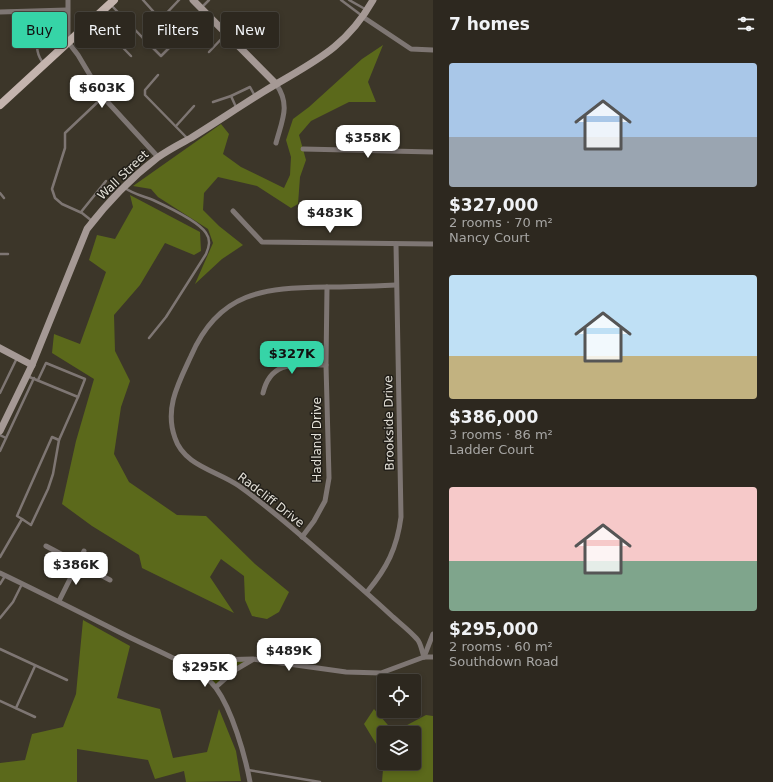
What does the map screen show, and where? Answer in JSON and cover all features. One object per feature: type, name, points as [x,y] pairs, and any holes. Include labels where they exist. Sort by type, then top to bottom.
[{"type":"main road","points":[[101,12],[112,2]]},
{"type":"main road","points":[[0,105],[75,36]]},
{"type":"street","points":[[68,0],[68,42],[78,55],[103,97],[158,157]]},
{"type":"street","points":[[192,0],[221,29]]},
{"type":"street","name":"Wall Street","points":[[0,431],[32,365],[87,229],[93,221],[124,188],[158,157],[331,51],[345,39],[365,14],[373,0]]},
{"type":"street","points":[[0,12],[67,10]]},
{"type":"street","points":[[365,14],[411,49],[433,50]]},
{"type":"street","points":[[240,48],[276,84],[283,94],[285,102],[276,143]]},
{"type":"street","points":[[303,149],[433,152]]},
{"type":"street","points":[[233,211],[262,242],[433,244]]},
{"type":"street","name":"Brookside Drive","points":[[367,592],[380,576],[391,557],[398,538],[400,517],[396,244]]},
{"type":"street","name":"Radcliff Drive","points":[[396,286],[292,287],[267,290],[249,295],[220,314],[207,328],[194,348],[173,398],[171,418],[175,439],[187,455],[200,465],[240,486],[367,592],[419,640],[424,657]]},
{"type":"street","name":"Hadland Drive","points":[[302,537],[314,521],[325,501],[329,478],[326,365],[327,287]]},
{"type":"street","points":[[0,348],[32,365]]},
{"type":"street","points":[[263,393],[268,378],[277,369],[300,365],[326,365]]},
{"type":"street","points":[[46,546],[110,580]]},
{"type":"street","points":[[59,601],[84,551]]},
{"type":"street","points":[[3,574],[178,660],[208,680],[216,687],[228,711],[250,782]]},
{"type":"street","points":[[424,657],[433,634]]},
{"type":"street","points":[[178,660],[253,659],[346,672],[381,673],[424,657],[433,657]]},
{"type":"street","points":[[216,687],[235,670],[253,659]]},
{"type":"lane","points":[[143,0],[154,12]]},
{"type":"lane","points":[[169,12],[180,0]]},
{"type":"lane","points":[[201,8],[209,0]]},
{"type":"lane","points":[[341,0],[365,14]]},
{"type":"lane","points":[[349,0],[365,14]]},
{"type":"lane","points":[[112,2],[143,38]]},
{"type":"lane","points":[[37,30],[52,30],[50,36],[37,46],[37,30]]},
{"type":"lane","points":[[209,52],[221,39]]},
{"type":"lane","points":[[37,48],[37,54],[44,64]]},
{"type":"lane","points":[[123,48],[131,56]]},
{"type":"lane","points":[[153,48],[161,56],[169,48]]},
{"type":"lane","points":[[158,75],[144,92],[188,139]]},
{"type":"lane","points":[[213,102],[232,96],[250,86],[256,97]]},
{"type":"lane","points":[[232,96],[237,108]]},
{"type":"lane","points":[[93,221],[81,212],[62,204],[55,198],[52,189],[65,148],[65,133],[103,97]]},
{"type":"lane","points":[[176,126],[194,106]]},
{"type":"lane","points":[[81,212],[106,182]]},
{"type":"lane","points":[[124,188],[130,192],[154,201],[190,220],[206,232],[209,238],[209,246],[206,254],[166,317],[149,338]]},
{"type":"lane","points":[[0,193],[4,198]]},
{"type":"lane","points":[[0,254],[8,254]]},
{"type":"lane","points":[[0,393],[17,358]]},
{"type":"lane","points":[[38,380],[46,363],[85,379],[59,440],[53,474],[36,517],[31,525],[17,516],[52,437],[59,440]]},
{"type":"lane","points":[[27,375],[78,397]]},
{"type":"lane","points":[[0,451],[34,378]]},
{"type":"lane","points":[[15,400],[22,403]]},
{"type":"lane","points":[[0,435],[6,438]]},
{"type":"lane","points":[[0,557],[22,519]]},
{"type":"lane","points":[[0,584],[3,574]]},
{"type":"lane","points":[[0,618],[13,602],[22,583]]},
{"type":"lane","points":[[0,649],[67,680]]},
{"type":"lane","points":[[16,708],[35,666]]},
{"type":"lane","points":[[0,701],[35,717]]},
{"type":"lane","points":[[247,770],[320,782]]},
{"type":"green space","points":[[383,45],[368,82],[376,102],[349,102],[311,121],[299,135],[306,160],[300,177],[298,204],[291,208],[257,186],[218,177],[204,193],[203,210],[219,226],[243,245],[222,259],[195,284],[213,243],[208,229],[158,197],[151,189],[133,186],[221,124],[229,134],[223,154],[241,167],[284,188],[290,175],[291,157],[286,140],[293,119],[309,107],[362,59]]},
{"type":"green space","points":[[130,195],[200,232],[201,251],[194,255],[165,243],[140,285],[114,315],[115,351],[130,381],[121,407],[114,454],[129,482],[177,515],[206,516],[255,564],[289,592],[279,612],[267,619],[252,616],[245,600],[244,576],[221,559],[210,577],[234,613],[142,568],[139,555],[92,526],[62,504],[76,441],[94,379],[52,353],[54,334],[80,344],[106,272],[89,260],[97,235],[115,239],[133,207]]},
{"type":"green space","points":[[83,620],[130,646],[117,698],[160,709],[173,758],[207,752],[219,709],[236,751],[241,781],[186,782],[184,771],[155,779],[148,760],[77,749],[77,782],[0,782],[0,763],[25,760],[32,734],[63,727],[76,694]]},
{"type":"green space","points":[[246,661],[238,665],[216,684],[184,662]]},
{"type":"green space","points":[[374,709],[377,712],[377,718],[382,718],[389,726],[377,726],[377,745],[364,724]]},
{"type":"green space","points":[[426,715],[433,716],[433,782],[382,782],[383,770],[421,770],[421,726],[405,726]]}]
